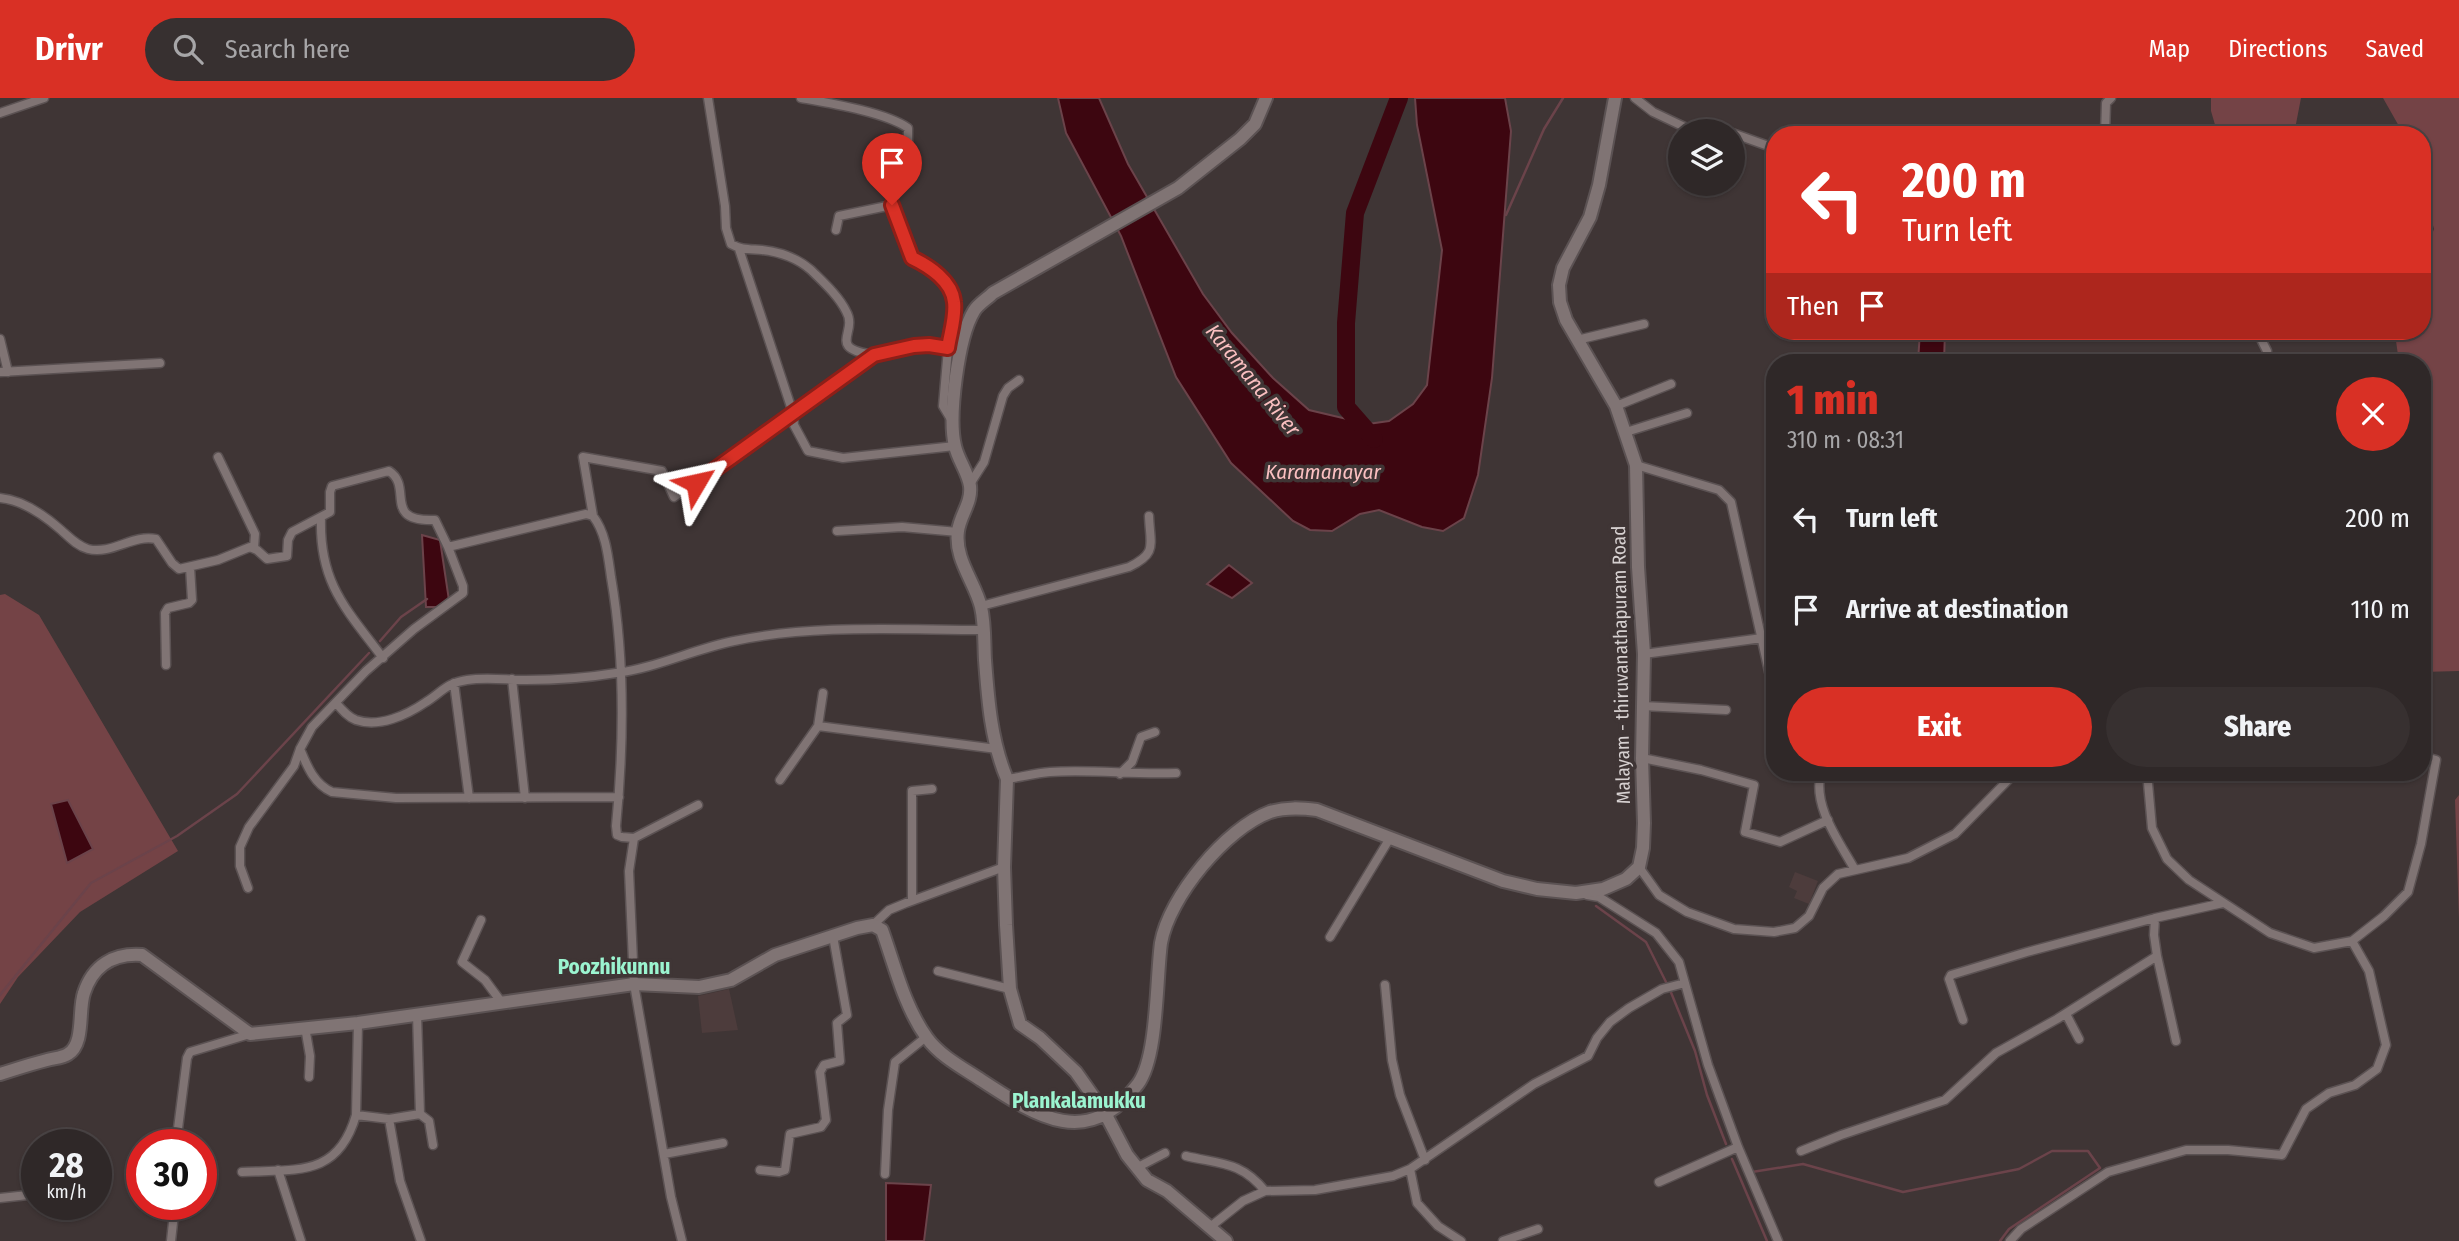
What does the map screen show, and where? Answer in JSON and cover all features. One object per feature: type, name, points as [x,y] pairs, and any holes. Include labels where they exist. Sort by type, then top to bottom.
[{"type":"main road","points":[[1226,1241],[1167,1191],[1147,1180],[1127,1155],[1105,1113],[1076,1072],[1040,1038],[1020,1024],[1010,989],[1004,867],[1007,779],[989,711],[981,606],[962,564],[958,532],[970,501],[970,484],[955,446],[954,423],[956,379],[964,335],[975,310],[993,293],[1178,188],[1255,124],[1266,98]]},
{"type":"main road","name":"Malayam - thiruvanathapuram Road","points":[[1615,98],[1599,186],[1590,218],[1571,250],[1559,285],[1563,311],[1616,406],[1636,465],[1638,567],[1644,654],[1644,823],[1639,867]]},
{"type":"main road","points":[[0,1074],[68,1054],[78,1036],[84,993],[95,973],[107,962],[123,954],[142,955],[250,1034],[269,1034],[634,984],[699,987],[731,980],[775,955],[873,925],[882,930],[904,996],[926,1037],[959,1065],[1023,1107],[1045,1117],[1073,1122],[1090,1121],[1119,1104],[1139,1083],[1148,1063],[1162,940],[1178,900],[1213,855],[1251,821],[1271,812],[1291,808],[1318,810],[1503,881],[1537,889],[1576,893],[1603,889],[1626,879],[1639,867]]},
{"type":"street","points":[[0,113],[44,98]]},
{"type":"street","points":[[708,98],[730,244],[739,249],[778,252],[794,258],[810,270],[830,288],[847,312],[849,319],[845,341],[848,346],[859,353],[874,355]]},
{"type":"street","points":[[801,98],[900,122],[908,128],[908,141],[892,205],[912,258],[929,267],[949,288],[954,302],[943,406],[954,423]]},
{"type":"street","points":[[1635,98],[1668,119]]},
{"type":"street","points":[[2105,126],[2106,103],[2111,98]]},
{"type":"street","points":[[1745,138],[1766,145]]},
{"type":"street","points":[[836,230],[839,216],[892,205]]},
{"type":"street","points":[[739,249],[793,412],[794,425],[799,439],[808,451],[843,458],[955,446]]},
{"type":"street","points":[[1577,340],[1644,324]]},
{"type":"street","points":[[0,339],[4,372],[160,363]]},
{"type":"street","points":[[698,805],[634,838],[617,835],[620,797],[620,673],[617,622],[607,549],[598,522],[593,516],[583,457],[662,471],[674,497],[874,355],[919,346],[948,348]]},
{"type":"street","points":[[970,484],[984,461],[1003,396],[1008,388],[1019,380]]},
{"type":"street","points":[[1616,406],[1671,384]]},
{"type":"street","points":[[1626,432],[1687,413]]},
{"type":"street","points":[[218,457],[255,534],[254,548]]},
{"type":"street","points":[[1636,465],[1719,490],[1731,502],[1766,657]]},
{"type":"street","points":[[0,498],[15,500],[46,517],[76,543],[88,549],[116,548],[150,538],[156,539],[175,568],[218,560],[250,547],[267,559],[287,556],[289,536],[330,512],[332,486],[389,471],[396,476],[402,508],[408,516],[413,520],[435,520],[463,586],[463,593],[414,629],[366,671],[312,727],[294,766],[249,827],[240,847],[240,866],[248,888]]},
{"type":"street","points":[[448,547],[586,514],[593,516]]},
{"type":"street","points":[[981,606],[1129,567],[1144,560],[1151,550],[1149,516]]},
{"type":"street","points":[[321,518],[326,569],[333,591],[383,658]]},
{"type":"street","points":[[837,531],[902,527],[958,532]]},
{"type":"street","points":[[166,665],[165,613],[168,608],[192,600],[190,567]]},
{"type":"street","points":[[336,703],[348,716],[357,721],[371,723],[386,721],[416,709],[441,689],[454,683],[494,678],[569,679],[620,673],[734,640],[785,634],[831,630],[983,629]]},
{"type":"street","points":[[1644,654],[1762,638]]},
{"type":"street","points":[[512,679],[525,798]]},
{"type":"street","points":[[454,683],[469,798]]},
{"type":"street","points":[[780,780],[818,726],[822,693]]},
{"type":"street","points":[[1643,706],[1726,710]]},
{"type":"street","points":[[818,726],[998,749]]},
{"type":"street","points":[[1120,774],[1132,762],[1141,737],[1155,732]]},
{"type":"street","points":[[300,749],[314,778],[323,788],[332,792],[396,798],[620,797]]},
{"type":"street","points":[[1642,758],[1701,770],[1754,785],[1745,832],[1780,842],[1828,820]]},
{"type":"street","points":[[2148,781],[2152,828],[2167,859],[2189,880],[2270,933],[2314,948],[2352,941],[2384,916],[2408,892],[2421,844],[2436,760],[2431,759]]},
{"type":"street","points":[[1007,779],[1048,772],[1177,773]]},
{"type":"street","points":[[1819,781],[1820,800],[1828,820],[1855,870]]},
{"type":"street","points":[[1639,867],[1658,895],[1687,912],[1734,929],[1774,932],[1795,928],[1809,916],[1822,888],[1838,874],[1909,858],[1955,834],[2007,781]]},
{"type":"street","points":[[912,900],[912,791],[932,789]]},
{"type":"street","points":[[634,838],[629,871],[634,984],[682,1241]]},
{"type":"street","points":[[1330,937],[1390,838]]},
{"type":"street","points":[[873,925],[889,911],[912,900],[1004,867]]},
{"type":"street","points":[[1576,893],[1599,897],[1656,933],[1679,962],[1709,1065],[1738,1147],[1778,1241]]},
{"type":"street","points":[[1963,1020],[1949,979],[1951,975],[2155,918],[2223,903]]},
{"type":"street","points":[[2155,918],[2157,956],[2176,1041]]},
{"type":"street","points":[[481,920],[462,962],[485,980],[502,1003]]},
{"type":"street","points":[[760,1170],[785,1170],[790,1134],[821,1127],[826,1120],[820,1072],[824,1065],[840,1061],[837,1023],[846,1015],[834,936]]},
{"type":"street","points":[[2010,1241],[2021,1229],[2108,1172],[2186,1150],[2228,1150],[2282,1155],[2306,1109],[2329,1093],[2355,1085],[2377,1069],[2386,1045],[2369,971],[2352,941]]},
{"type":"street","points":[[1801,1151],[1945,1100],[1996,1053],[2066,1014],[2157,956]]},
{"type":"street","points":[[938,971],[1010,989]]},
{"type":"street","points":[[1210,1227],[1243,1201],[1265,1191],[1315,1190],[1393,1176],[1410,1169],[1534,1084],[1588,1056],[1597,1038],[1610,1022],[1629,1008],[1662,989],[1685,983]]},
{"type":"street","points":[[1385,985],[1392,1060],[1400,1095],[1425,1160]]},
{"type":"street","points":[[417,1014],[420,1114]]},
{"type":"street","points":[[2066,1014],[2079,1039]]},
{"type":"street","points":[[242,1172],[302,1168],[323,1163],[336,1154],[352,1129],[356,1115],[358,1023]]},
{"type":"street","points":[[305,1027],[310,1056],[309,1077]]},
{"type":"street","points":[[178,1129],[190,1052],[250,1034]]},
{"type":"street","points":[[885,1174],[888,1111],[895,1062],[926,1037]]},
{"type":"street","points":[[356,1115],[389,1119],[420,1114],[429,1121],[433,1145]]},
{"type":"street","points":[[389,1119],[400,1181],[421,1241]]},
{"type":"street","points":[[664,1154],[723,1143]]},
{"type":"street","points":[[1659,1182],[1738,1147]]},
{"type":"street","points":[[1138,1167],[1165,1153]]},
{"type":"street","points":[[1186,1156],[1227,1163],[1253,1176],[1265,1191]]},
{"type":"street","points":[[1410,1169],[1417,1203],[1438,1226],[1461,1241]]},
{"type":"street","points":[[278,1170],[301,1241]]},
{"type":"street","points":[[0,1198],[21,1196]]},
{"type":"street","points":[[171,1241],[173,1220]]},
{"type":"street","points":[[1503,1241],[1538,1229]]},
{"type":"shaded area","points":[[2211,98],[2301,98],[2296,126],[2215,126]]},
{"type":"shaded area","points":[[2383,98],[2459,98],[2459,671],[2431,672],[2431,354],[2398,354],[2396,340],[2431,340],[2431,237],[2434,229],[2431,218],[2431,126],[2399,126]]},
{"type":"shaded area","points":[[5,594],[39,615],[178,851],[80,912],[18,977],[0,1004],[0,595]]},
{"type":"shaded area","points":[[2459,795],[2459,919],[2455,800]]},
{"type":"shaded area","points":[[1795,872],[1818,881],[1809,904],[1794,898],[1797,891],[1789,887]]},
{"type":"shaded area","points":[[729,989],[738,1030],[702,1033],[698,996]]},
{"type":"water","name":"Karamanayar","points":[[1058,98],[1099,98],[1128,164],[1203,294],[1232,333],[1273,378],[1309,410],[1368,424],[1389,421],[1413,404],[1427,385],[1442,250],[1417,125],[1415,98],[1505,98],[1511,131],[1492,378],[1478,475],[1464,518],[1443,531],[1422,527],[1379,510],[1360,514],[1332,531],[1310,530],[1293,521],[1231,463],[1176,377],[1121,236],[1066,133]]},
{"type":"water","points":[[1919,340],[1945,340],[1944,354],[1919,354]]},
{"type":"water","points":[[422,535],[440,540],[450,607],[426,607]]},
{"type":"water","points":[[1229,565],[1252,583],[1232,598],[1207,584]]},
{"type":"water","points":[[68,800],[93,849],[67,863],[51,804]]},
{"type":"water","points":[[886,1183],[931,1185],[924,1241],[886,1241]]},
{"type":"waterway","points":[[1374,439],[1346,407],[1346,323],[1355,213],[1399,98]]},
{"type":"waterway","points":[[1506,215],[1544,129],[1563,98]]},
{"type":"waterway","points":[[380,641],[401,617],[427,599]]},
{"type":"waterway","points":[[0,995],[91,883],[177,836],[237,794],[369,653]]},
{"type":"waterway","points":[[1596,906],[1646,942],[1667,984]]},
{"type":"waterway","points":[[1670,990],[1695,1051],[1707,1095],[1726,1144]]},
{"type":"waterway","points":[[1752,1172],[1803,1164],[1903,1192],[2019,1169],[2052,1151],[2088,1151],[2100,1168],[2009,1229],[2000,1241]]},
{"type":"waterway","points":[[1732,1159],[1767,1241]]},
{"type":"district","name":"Poozhikunnu","points":[[614,967]]},
{"type":"district","name":"Plankalamukku","points":[[1079,1101]]},
{"type":"route","points":[[696,483],[874,355],[914,346],[948,348],[954,302],[949,288],[929,267],[912,258],[892,205]]},
{"type":"water label","name":"Karamana River","points":[[1253,380]]}]
